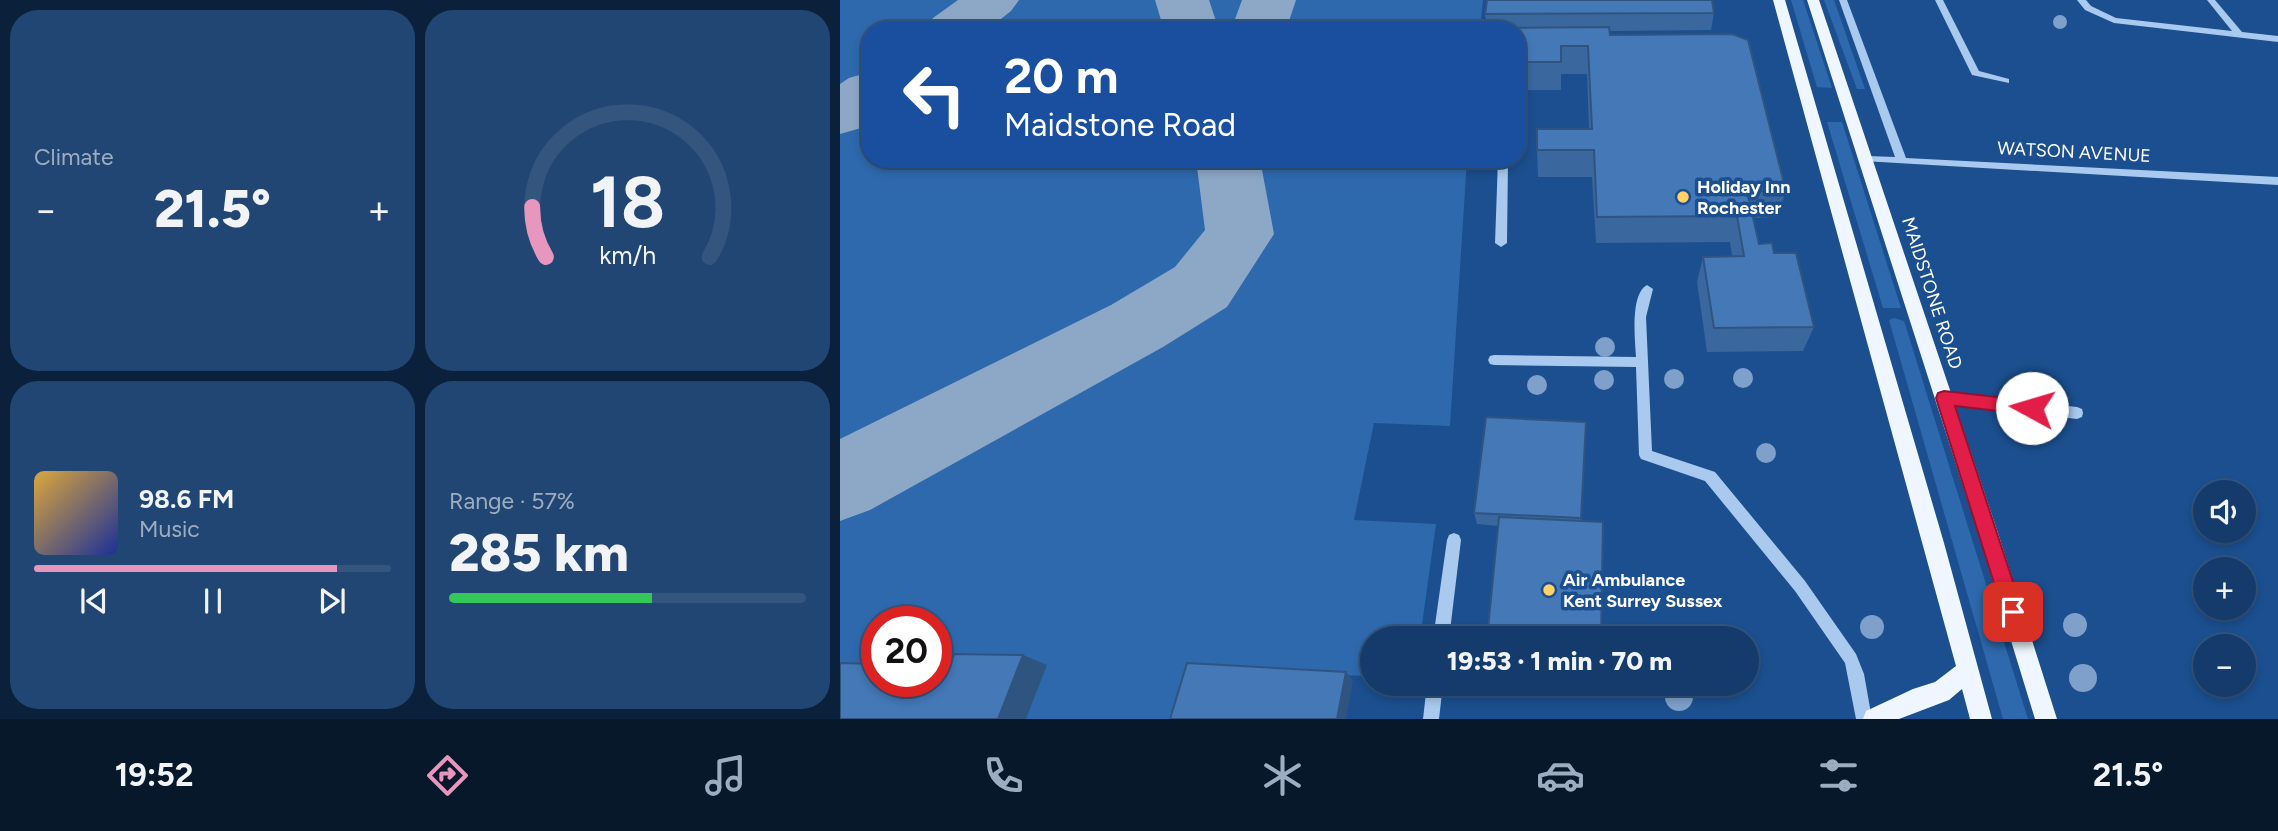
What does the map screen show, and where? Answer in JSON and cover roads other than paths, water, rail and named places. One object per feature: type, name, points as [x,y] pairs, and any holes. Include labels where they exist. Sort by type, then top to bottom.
[{"type":"main road","points":[[1779,0],[1981,719]]},
{"type":"main road","name":"MAIDSTONE ROAD","points":[[1813,0],[1867,159],[2046,719]]},
{"type":"main road","points":[[1874,719],[1913,700],[1941,692],[1968,670]]},
{"type":"street","points":[[1843,0],[1902,161]]},
{"type":"street","points":[[1939,0],[1975,74],[2006,81]]},
{"type":"street","points":[[2081,0],[2088,8],[2114,20],[2278,39]]},
{"type":"street","points":[[2211,0],[2240,35]]},
{"type":"street","name":"WATSON AVENUE","points":[[1867,159],[2278,181]]},
{"type":"street","points":[[1501,243],[1503,168]]},
{"type":"street","points":[[1647,289],[1640,317],[1646,455],[1710,476],[1800,586],[1851,659],[1864,719]]},
{"type":"street","points":[[1494,360],[1643,362]]},
{"type":"street","points":[[1944,398],[2077,412]]},
{"type":"street","points":[[1443,626],[1454,540]]},
{"type":"street","points":[[1432,719],[1434,696]]},
{"type":"place","name":"Holiday Inn Rochester","points":[[1683,197]]},
{"type":"place","name":"Air Ambulance Kent Surrey Sussex","points":[[1549,590]]}]
